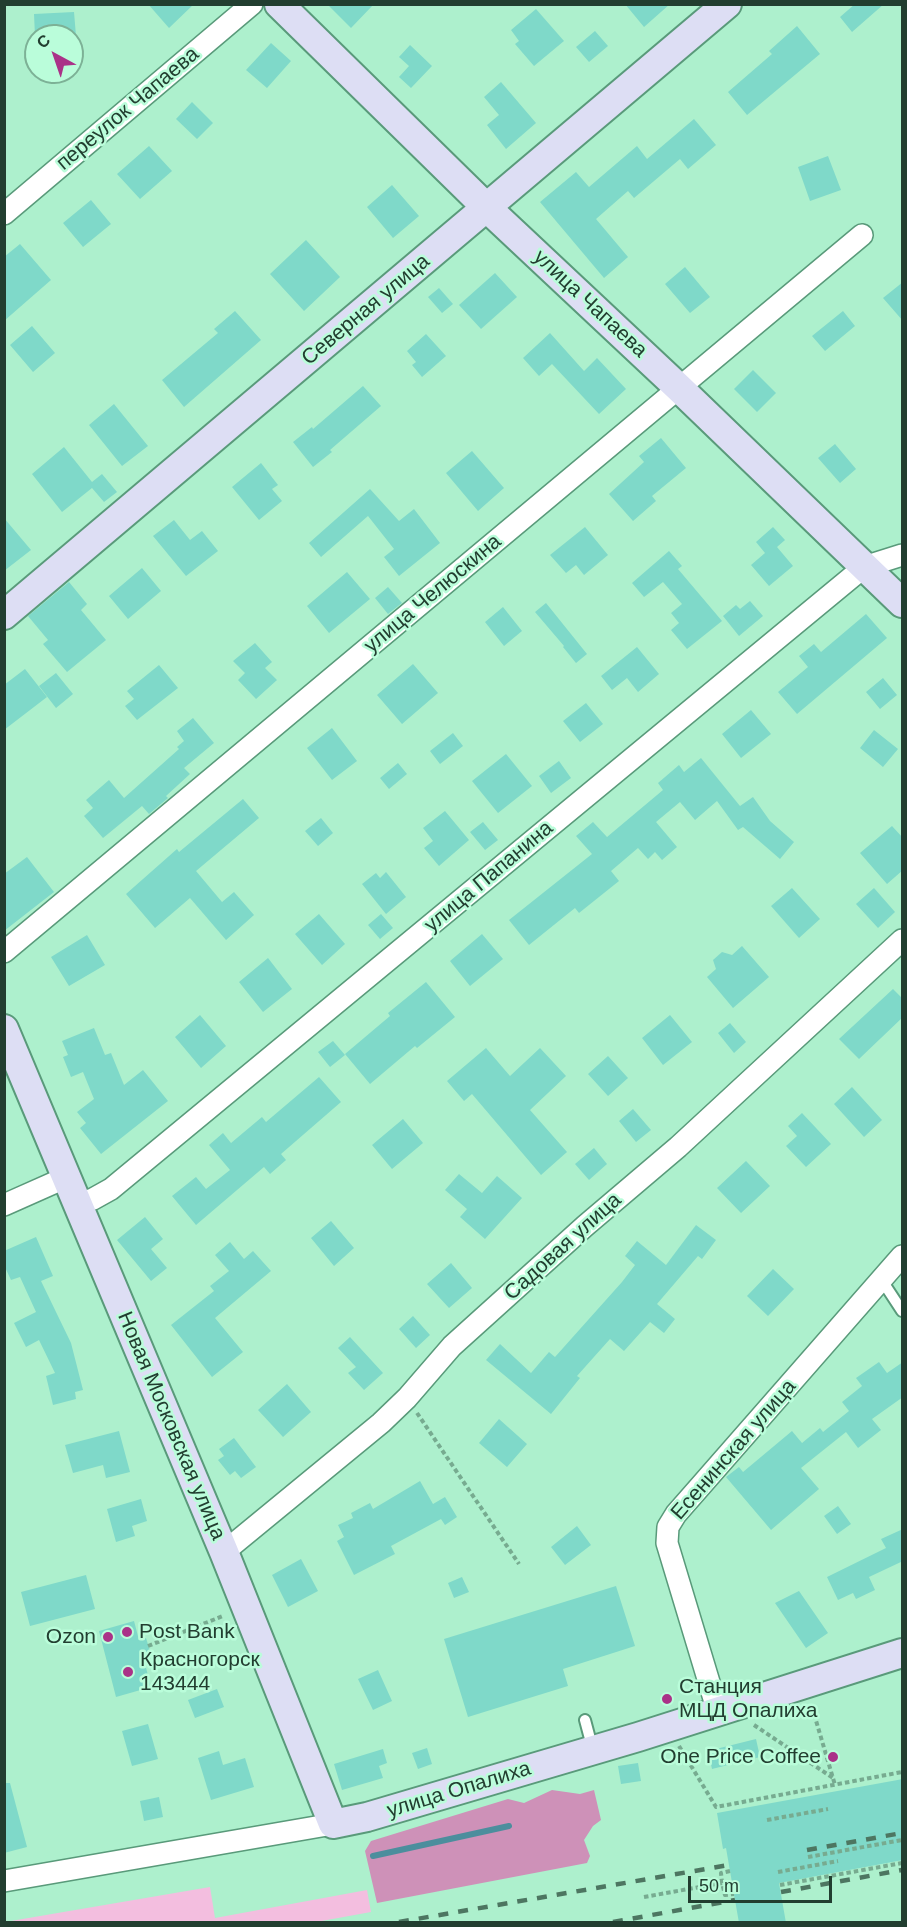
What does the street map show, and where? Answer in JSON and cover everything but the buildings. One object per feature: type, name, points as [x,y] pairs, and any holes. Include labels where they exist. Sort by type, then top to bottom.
[{"type":"street","name":"переулок Чапаева","points":[[4,214],[252,4]]},
{"type":"street","name":"улица Чапаева","points":[[279,4],[486,207],[903,603]]},
{"type":"street","name":"Северная улица","points":[[4,615],[727,4]]},
{"type":"street","name":"улица Челюскина","points":[[4,952],[862,235]]},
{"type":"street","name":"улица Папанина","points":[[78,1204],[111,1189],[864,567],[903,555]]},
{"type":"street","name":"Садовая улица","points":[[224,1552],[381,1423],[407,1398],[452,1346],[585,1226],[678,1147],[903,940]]},
{"type":"street","name":"Новая Московская улица","points":[[4,1029],[224,1552],[333,1824]]},
{"type":"street","points":[[4,1205],[67,1176]]},
{"type":"street","name":"Есенинская улица","points":[[718,1712],[667,1543],[668,1527],[676,1514],[903,1256]]},
{"type":"street","name":"улица Опалиха","points":[[4,1881],[367,1817],[718,1712],[903,1653]]},
{"type":"lane","points":[[881,1279],[903,1311]]},
{"type":"lane","points":[[585,1720],[593,1750]]},
{"type":"path","points":[[407,1398],[519,1564]]},
{"type":"path","points":[[148,1646],[224,1616]]},
{"type":"path","points":[[812,1707],[835,1785]]},
{"type":"path","points":[[748,1721],[833,1778]]},
{"type":"path","points":[[677,1742],[716,1807],[903,1772]]},
{"type":"path","points":[[767,1820],[828,1809]]},
{"type":"path","points":[[808,1857],[903,1840]]},
{"type":"path","points":[[778,1872],[838,1862]]},
{"type":"path","points":[[780,1885],[903,1863]]},
{"type":"path","points":[[730,1871],[721,1873],[722,1883],[725,1895],[734,1893]]},
{"type":"path","points":[[644,1897],[722,1883]]},
{"type":"shaded area","points":[[552,1790],[580,1794],[594,1790],[601,1820],[593,1826],[584,1840],[590,1856],[587,1863],[377,1903],[365,1851],[371,1841],[508,1799],[524,1803]]},
{"type":"shaded area","points":[[210,1887],[215,1918],[367,1890],[371,1912],[316,1922],[5,1922]]},
{"type":"waterway","points":[[373,1856],[509,1826]]},
{"type":"railway","points":[[807,1850],[902,1833]]},
{"type":"railway","points":[[399,1922],[729,1865]]},
{"type":"railway","points":[[781,1892],[902,1870]]},
{"type":"railway","points":[[613,1922],[735,1900]]},
{"type":"place","name":"Post Bank","points":[[127,1632]]},
{"type":"place","name":"Ozon","points":[[108,1637]]},
{"type":"place","name":"Красногорск 143444","points":[[128,1672]]},
{"type":"place","name":"Станция МЦД Опалиха","points":[[667,1699]]},
{"type":"place","name":"One Price Coffee","points":[[833,1757]]}]
